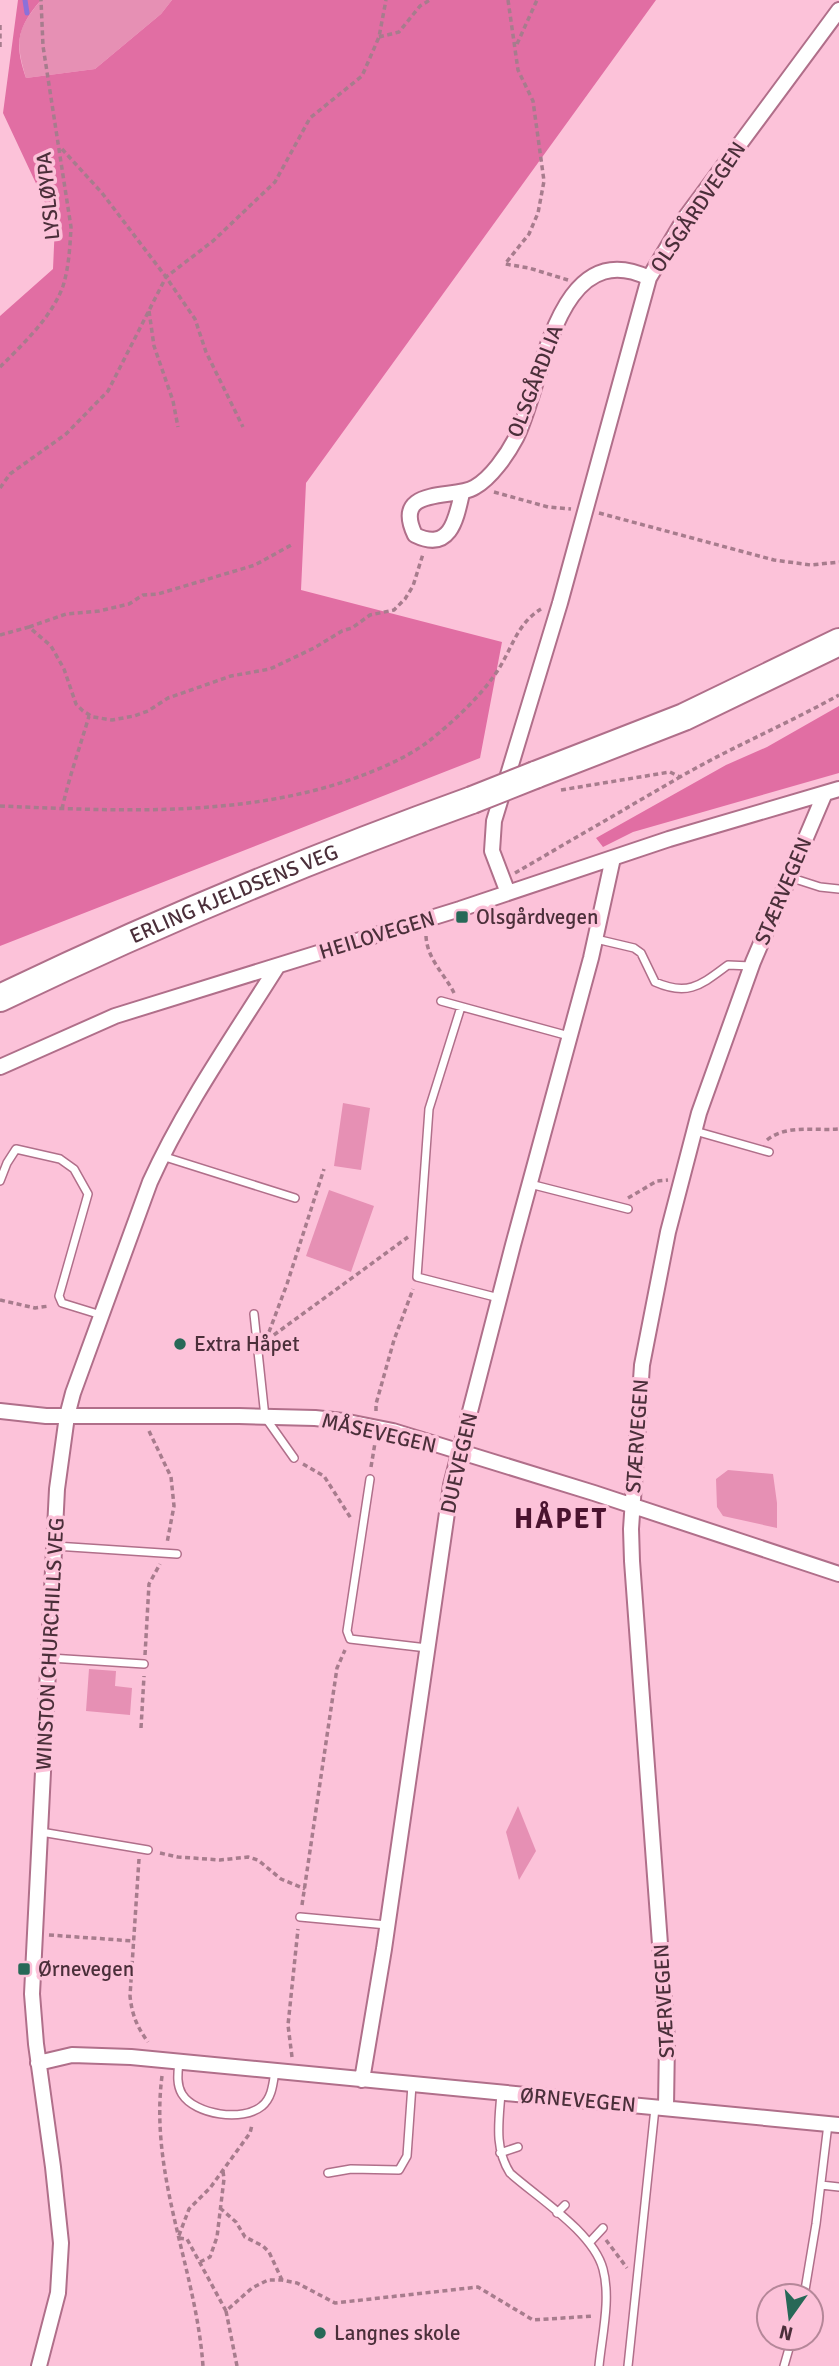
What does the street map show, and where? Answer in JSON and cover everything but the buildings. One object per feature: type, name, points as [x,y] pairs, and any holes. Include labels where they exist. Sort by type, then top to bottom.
[{"type":"highway","points":[[812,653],[839,632]]},
{"type":"highway","points":[[545,783],[839,642]]},
{"type":"highway","name":"ERLING KJELDSENS VEG","points":[[0,998],[186,912],[289,869],[472,800],[545,783]]},
{"type":"street","name":"OLSGÅRDVEGEN","points":[[505,889],[492,851],[494,821],[587,510],[649,278],[685,218],[839,10]]},
{"type":"street","name":"OLSGÅRDLIA","points":[[431,540],[415,534],[410,519],[413,509],[419,500],[430,495],[462,494],[477,487],[504,457],[520,430],[550,337],[568,300],[591,278],[609,271],[622,270],[649,278]]},
{"type":"street","points":[[431,540],[451,532],[462,494]]},
{"type":"street","name":"HEILOVEGEN","points":[[0,1067],[116,1016],[425,920],[505,889],[832,791]]},
{"type":"street","name":"STÆRVEGEN","points":[[661,2107],[667,2040],[632,1561],[632,1506],[642,1365],[668,1233],[716,1061],[751,965],[788,876],[832,791]]},
{"type":"street","name":"DUEVEGEN","points":[[362,2080],[451,1485],[596,939],[613,858]]},
{"type":"street","name":"WINSTON CHURCHILLS VEG","points":[[39,2366],[58,2293],[61,2243],[32,1994],[57,1489],[67,1416],[80,1372],[162,1156],[191,1103],[277,967]]},
{"type":"street","name":"MÅSEVEGEN","points":[[0,1411],[67,1416],[315,1418],[377,1428],[632,1506],[839,1574]]},
{"type":"street","name":"ØRNEVEGEN","points":[[38,2063],[72,2055],[94,2054],[833,2124]]},
{"type":"lane","points":[[788,876],[820,887],[839,889]]},
{"type":"lane","points":[[596,939],[634,948],[641,953],[655,982],[670,989],[694,988],[728,965],[751,965]]},
{"type":"lane","points":[[441,1001],[570,1036]]},
{"type":"lane","points":[[461,1007],[429,1109],[417,1277],[499,1298]]},
{"type":"lane","points":[[695,1131],[769,1152]]},
{"type":"lane","points":[[0,1181],[16,1149],[60,1159],[74,1169],[88,1194],[59,1296],[62,1303],[101,1315]]},
{"type":"lane","points":[[162,1156],[295,1198]]},
{"type":"lane","points":[[529,1184],[628,1209]]},
{"type":"lane","points":[[254,1314],[265,1417],[294,1458]]},
{"type":"lane","points":[[370,1479],[347,1631],[350,1639],[427,1648]]},
{"type":"lane","points":[[55,1546],[177,1554]]},
{"type":"lane","points":[[50,1658],[145,1664]]},
{"type":"lane","points":[[40,1832],[148,1850]]},
{"type":"lane","points":[[300,1917],[387,1925]]},
{"type":"lane","points":[[172,2061],[180,2092],[196,2106],[224,2113],[255,2111],[264,2105],[270,2095],[275,2071]]},
{"type":"lane","points":[[328,2173],[351,2169],[399,2170],[407,2156],[414,2109],[412,2085]]},
{"type":"lane","points":[[501,2093],[498,2144],[510,2173],[589,2243],[603,2267],[606,2295],[600,2366]]},
{"type":"lane","points":[[628,2366],[661,2107]]},
{"type":"lane","points":[[806,2282],[833,2124]]},
{"type":"lane","points":[[500,2153],[518,2147]]},
{"type":"lane","points":[[821,2185],[839,2187]]},
{"type":"lane","points":[[557,2213],[565,2205]]},
{"type":"lane","points":[[589,2243],[600,2231]]},
{"type":"path","name":"LYSLØYPA","points":[[0,367],[43,320],[63,286],[69,256],[71,226],[43,46],[41,0]]},
{"type":"path","points":[[0,488],[10,474],[66,434],[108,391],[166,276],[213,241],[275,182],[310,118],[362,76],[379,37],[386,0]]},
{"type":"path","points":[[379,37],[399,32],[420,6],[430,0]]},
{"type":"path","points":[[508,0],[519,71],[533,102],[544,181],[538,213],[529,234],[505,264],[564,278]]},
{"type":"path","points":[[516,46],[537,0]]},
{"type":"path","points":[[0,25],[0,50]]},
{"type":"path","points":[[60,148],[102,193],[166,276],[195,319],[206,352],[243,427]]},
{"type":"path","points":[[149,311],[154,346],[173,401],[178,427]]},
{"type":"path","points":[[477,487],[548,507],[587,510],[774,560],[811,565],[839,562]]},
{"type":"path","points":[[29,626],[51,646],[64,669],[76,704],[89,716],[112,720],[134,716],[148,711],[168,698],[231,676],[270,669],[352,628],[370,615],[394,610],[413,586],[431,540]]},
{"type":"path","points":[[0,635],[66,614],[99,611],[128,604],[143,595],[158,594],[255,565],[293,544]]},
{"type":"path","points":[[0,806],[111,810],[263,802],[307,794],[385,767],[428,742],[459,714],[495,675],[510,653],[524,621],[544,607],[560,603]]},
{"type":"path","points":[[505,889],[521,867],[717,755],[839,695]]},
{"type":"path","points":[[62,809],[69,774],[79,754],[89,716]]},
{"type":"path","points":[[545,783],[670,772],[680,777]]},
{"type":"path","points":[[425,920],[426,948],[461,1007]]},
{"type":"path","points":[[755,1149],[775,1133],[794,1129],[839,1129]]},
{"type":"path","points":[[324,1168],[266,1341],[421,1227]]},
{"type":"path","points":[[618,1206],[635,1192],[657,1181],[681,1180]]},
{"type":"path","points":[[370,1479],[377,1428],[376,1404],[394,1340],[417,1277]]},
{"type":"path","points":[[0,1300],[35,1308],[62,1303]]},
{"type":"path","points":[[141,1728],[149,1584],[165,1553],[174,1506],[171,1477],[143,1416]]},
{"type":"path","points":[[294,1458],[324,1476],[361,1533]]},
{"type":"path","points":[[293,2073],[288,2025],[300,1917],[337,1668],[350,1639]]},
{"type":"path","points":[[151,2051],[132,2012],[130,1996],[139,1858],[148,1850],[220,1860],[248,1857],[258,1860],[281,1879],[305,1889]]},
{"type":"path","points":[[34,1934],[134,1941]]},
{"type":"path","points":[[172,2061],[160,2101],[161,2144],[167,2192],[196,2316],[203,2366]]},
{"type":"path","points":[[178,2238],[190,2208],[223,2171],[250,2133],[255,2111]]},
{"type":"path","points":[[200,2262],[212,2253],[223,2171]]},
{"type":"path","points":[[220,2208],[236,2222],[245,2237],[270,2252],[282,2280]]},
{"type":"path","points":[[600,2231],[626,2267],[638,2272]]},
{"type":"path","points":[[178,2238],[187,2239],[226,2312],[236,2366]]},
{"type":"path","points":[[226,2312],[252,2288],[268,2280],[282,2280],[298,2283],[335,2303],[478,2287],[533,2320],[604,2316]]},
{"type":"shaded area","points":[[18,0],[41,0],[27,19],[20,36],[20,55],[26,78],[95,69],[161,14],[172,0],[656,0],[306,483],[301,590],[502,642],[480,758],[0,946],[0,316],[53,269],[55,224],[3,113]]},
{"type":"shaded area","points":[[41,0],[172,0],[161,14],[95,69],[26,78],[20,54],[20,36],[22,28]]},
{"type":"shaded area","points":[[839,706],[839,773],[633,832],[603,847],[596,838],[726,765],[767,747]]},
{"type":"shaded area","points":[[343,1103],[370,1108],[361,1170],[334,1166]]},
{"type":"shaded area","points":[[329,1190],[374,1206],[351,1272],[306,1256]]},
{"type":"shaded area","points":[[728,1470],[773,1474],[777,1528],[723,1516],[717,1507],[716,1479]]},
{"type":"shaded area","points":[[89,1669],[116,1671],[115,1686],[132,1688],[130,1715],[86,1711]]},
{"type":"shaded area","points":[[518,1806],[536,1851],[519,1880],[506,1832]]},
{"type":"waterway","points":[[25,0],[27,13]]},
{"type":"place","name":"Olsgårdvegen","points":[[462,917]]},
{"type":"place","name":"Extra Håpet","points":[[180,1344]]},
{"type":"place","name":"Ørnevegen","points":[[24,1969]]},
{"type":"place","name":"Langnes skole","points":[[320,2333]]},
{"type":"district","name":"HÅPET","points":[[561,1519]]}]
